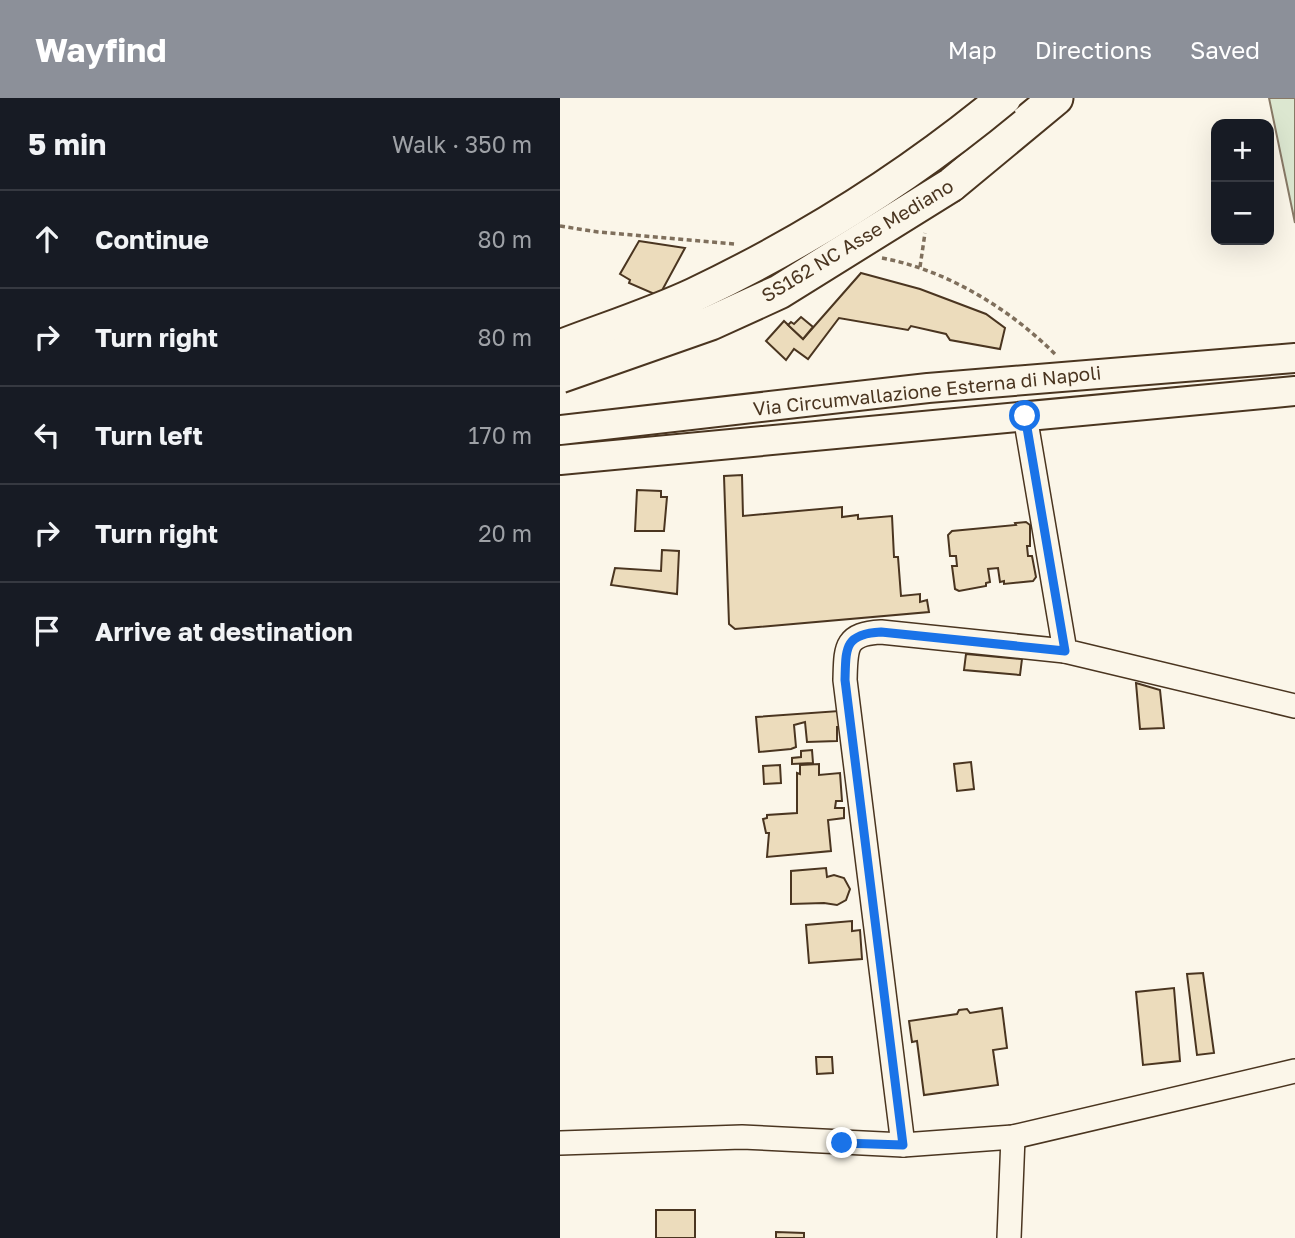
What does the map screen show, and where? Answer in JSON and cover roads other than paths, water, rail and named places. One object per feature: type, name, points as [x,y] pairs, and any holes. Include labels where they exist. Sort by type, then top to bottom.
[{"type":"highway","name":"SS162 NC Asse Mediano","points":[[560,346],[692,296],[792,245],[886,187],[1004,98]]},
{"type":"highway","name":"SS162 NC Asse Mediano","points":[[560,376],[711,323],[779,292],[951,185],[1056,98]]},
{"type":"main road","name":"Via Circumvallazione Esterna di Napoli","points":[[560,430],[928,388],[1295,358]]},
{"type":"main road","name":"Via Circumvallazione Esterna di Napoli","points":[[560,460],[1295,391]]},
{"type":"street","points":[[1025,416],[1065,651]]},
{"type":"street","points":[[903,1145],[845,680],[846,652],[851,642],[863,633],[881,632],[1065,651],[1295,706]]},
{"type":"street","points":[[560,1143],[742,1138],[903,1145],[1013,1137],[1295,1071]]},
{"type":"street","points":[[1009,1238],[1013,1137]]}]
